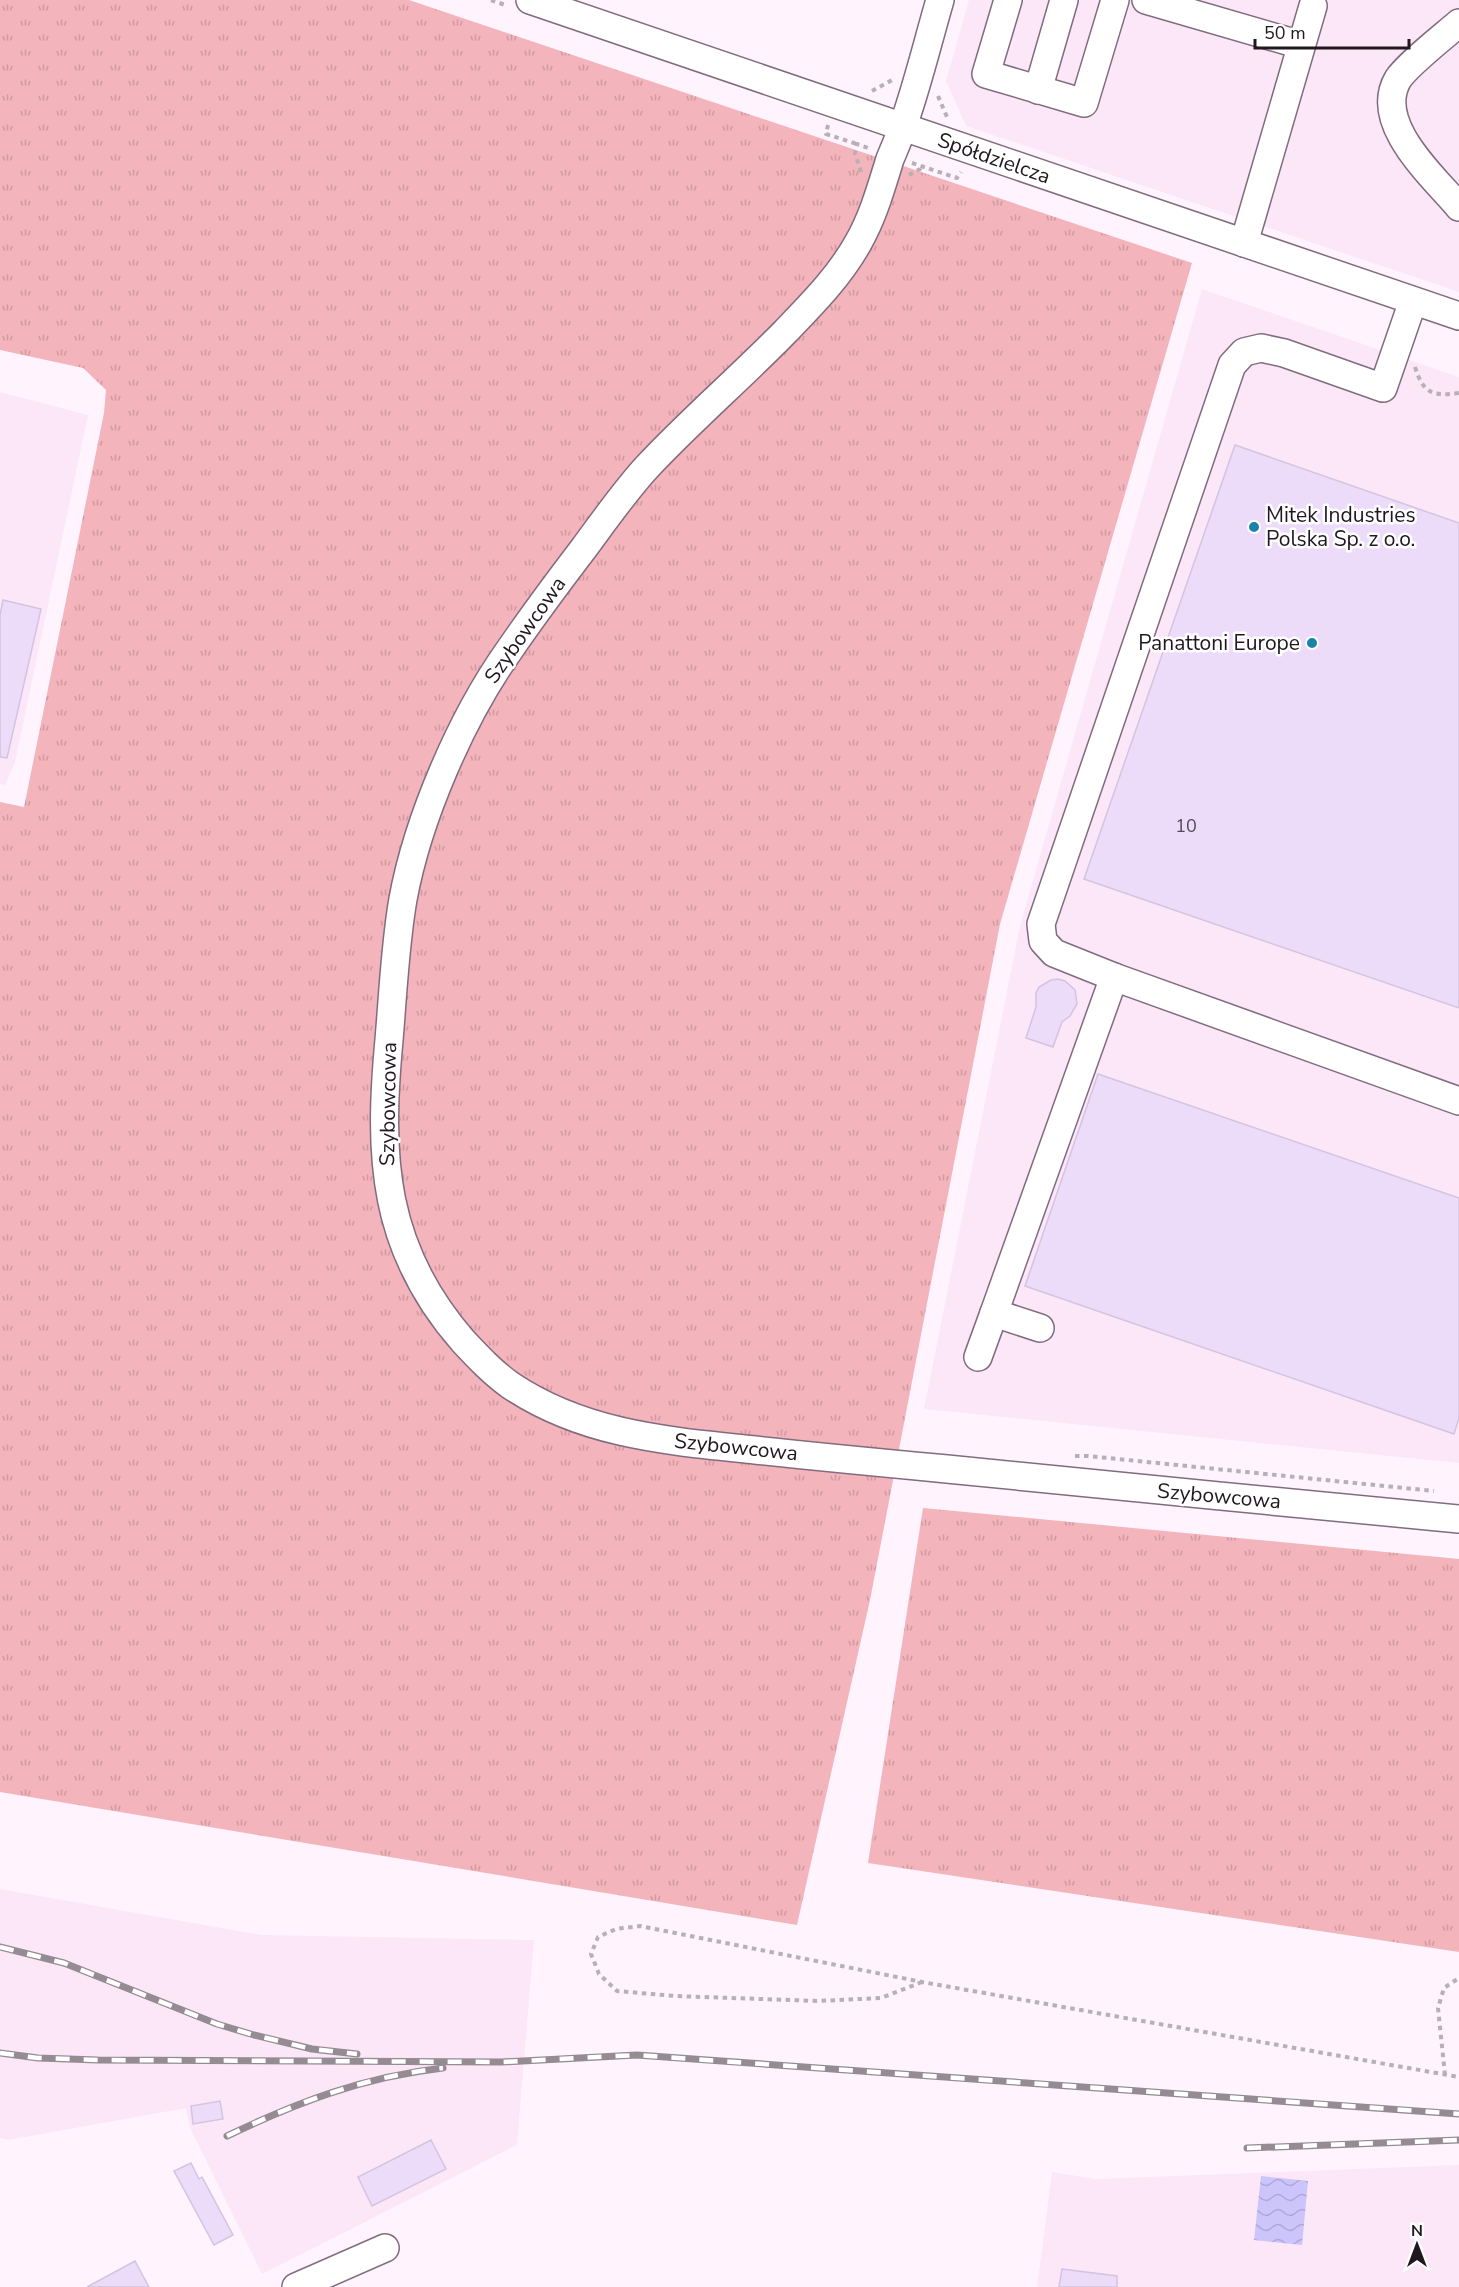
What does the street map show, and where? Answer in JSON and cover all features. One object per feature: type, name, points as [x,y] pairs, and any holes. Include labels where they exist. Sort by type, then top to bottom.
[{"type":"street","name":"Spółdzielcza","points":[[530,0],[1459,316]]},
{"type":"street","name":"Szybowcowa","points":[[940,0],[903,127],[899,166],[878,199],[857,245],[821,295],[643,472],[613,509],[503,659],[457,740],[415,849],[403,901],[384,1113],[384,1156],[397,1228],[411,1264],[430,1299],[447,1323],[481,1361],[507,1383],[540,1402],[579,1421],[607,1429],[673,1441],[814,1456],[1459,1519]]},
{"type":"street","points":[[1008,0],[986,74],[1084,103],[1115,0]]},
{"type":"street","points":[[1038,90],[1064,0]]},
{"type":"street","points":[[1146,0],[1301,45]]},
{"type":"street","points":[[1244,243],[1313,6]]},
{"type":"street","points":[[1459,23],[1402,74],[1393,92],[1395,118],[1402,139],[1459,207]]},
{"type":"street","points":[[1413,302],[1383,388],[1284,353],[1261,348],[1244,352],[1232,365],[1041,924],[1043,941],[1054,953],[1114,977],[1459,1101]]},
{"type":"street","points":[[978,1357],[1114,977]]},
{"type":"street","points":[[994,1313],[1040,1328]]},
{"type":"street","points":[[296,2287],[386,2248]]},
{"type":"path","points":[[862,176],[855,153],[857,144],[915,172],[921,166]]},
{"type":"path","points":[[899,166],[921,166],[957,178],[960,176],[968,149]]},
{"type":"path","points":[[1416,362],[1415,368],[1419,381],[1424,387],[1444,395],[1459,393]]},
{"type":"path","points":[[1067,1458],[1088,1456],[1436,1491]]},
{"type":"path","points":[[922,1982],[881,1998],[818,2001],[675,1996],[617,1991],[599,1974],[591,1954],[597,1937],[616,1929],[640,1926],[922,1982],[1459,2077]]},
{"type":"path","points":[[1445,2075],[1438,2008],[1444,1988],[1459,1978]]},
{"type":"shaded area","points":[[969,0],[1459,0],[1459,292],[966,126],[946,81]]},
{"type":"shaded area","points":[[1202,289],[1459,377],[1459,1463],[924,1409],[1020,926]]},
{"type":"shaded area","points":[[0,392],[88,415],[15,762],[5,785],[0,784]]},
{"type":"shaded area","points":[[0,1889],[262,1935],[534,1940],[517,2145],[262,2274],[190,2128],[186,2108],[9,2140],[0,2138]]},
{"type":"shaded area","points":[[1459,2165],[1459,2287],[1037,2287],[1052,2172],[1096,2179]]},
{"type":"green space","points":[[0,0],[409,0],[1192,263],[1000,924],[870,1600],[797,1925],[0,1792],[0,802],[24,807],[104,413],[106,390],[83,368],[0,350]]},
{"type":"green space","points":[[923,1508],[1459,1559],[1459,1952],[868,1863]]},
{"type":"water","points":[[1261,2176],[1308,2181],[1302,2245],[1254,2240]]},
{"type":"building","name":"Panattoni Europe","points":[[1235,445],[1459,523],[1459,1008],[1084,879]]},
{"type":"building","points":[[3,600],[41,609],[7,758],[0,757],[0,615]]},
{"type":"building","points":[[1058,979],[1065,981],[1075,990],[1077,1004],[1070,1016],[1062,1022],[1053,1047],[1026,1038],[1036,1007],[1036,993],[1039,987]]},
{"type":"building","points":[[1098,1074],[1459,1198],[1459,1418],[1454,1434],[1025,1286]]},
{"type":"building","points":[[220,2101],[223,2119],[193,2124],[191,2106]]},
{"type":"building","points":[[431,2140],[446,2169],[372,2206],[358,2177]]},
{"type":"building","points":[[191,2163],[199,2179],[202,2177],[233,2235],[214,2245],[174,2171]]},
{"type":"building","points":[[135,2261],[149,2287],[87,2287]]},
{"type":"building","points":[[1062,2269],[1117,2276],[1117,2287],[1059,2287]]},
{"type":"railway","points":[[0,1947],[64,1963],[217,2024],[312,2049],[357,2054]]},
{"type":"railway","points":[[0,2053],[38,2058],[98,2060],[502,2062],[637,2055],[1459,2114]]},
{"type":"railway","points":[[227,2136],[279,2112],[332,2093],[385,2078],[443,2068]]},
{"type":"railway","points":[[1247,2148],[1459,2140]]},
{"type":"place","name":"Mitek Industries Polska Sp. z o.o.","points":[[1254,527]]},
{"type":"place","name":"Panattoni Europe","points":[[1312,643]]}]
